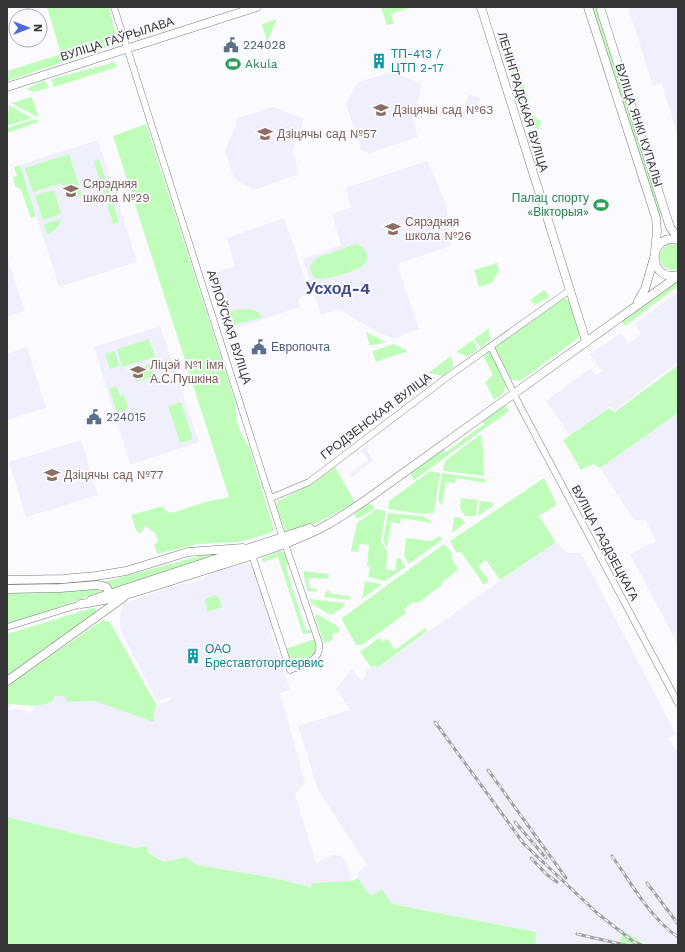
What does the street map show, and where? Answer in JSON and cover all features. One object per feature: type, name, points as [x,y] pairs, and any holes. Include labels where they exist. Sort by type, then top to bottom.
[{"type":"main road","name":"ВУЛІЦА ГАЎРЫЛАВА","points":[[7,87],[257,7]]},
{"type":"main road","name":"ЛЕНІНГРАДСКАЯ ВУЛІЦА","points":[[481,7],[586,341]]},
{"type":"main road","name":"ВУЛІЦА ЯНКІ КУПАЛЫ","points":[[588,7],[656,218],[657,231],[655,254]]},
{"type":"main road","name":"ВУЛІЦА ЯНКІ КУПАЛЫ","points":[[600,7],[668,221],[678,239]]},
{"type":"main road","points":[[635,305],[645,289],[655,254],[662,242],[668,239],[678,239]]},
{"type":"main road","points":[[655,254],[657,267],[660,271],[670,276],[678,276]]},
{"type":"main road","points":[[7,681],[128,595],[284,539],[338,517],[363,502],[635,305],[678,276]]},
{"type":"main road","points":[[7,580],[63,579],[96,576],[126,571],[188,552],[252,551]]},
{"type":"main road","points":[[81,604],[252,551]]},
{"type":"main road","points":[[7,589],[60,588],[97,585],[106,587],[111,595]]},
{"type":"main road","points":[[111,595],[128,595]]},
{"type":"street","name":"АРЛОЎСКАЯ ВУЛІЦА","points":[[114,7],[284,539],[319,643],[318,654],[312,661],[290,670],[252,551]]},
{"type":"street","name":"ГРОДЗЕНСКАЯ ВУЛІЦА","points":[[271,498],[309,482],[446,378],[570,290]]},
{"type":"street","points":[[491,346],[514,394]]},
{"type":"street","name":"ВУЛІЦА ГАЗДЗЕЦКАГА","points":[[514,394],[678,703]]},
{"type":"street","points":[[7,627],[81,604]]},
{"type":"shaded area","points":[[628,7],[678,7],[678,135],[662,84],[653,86]]},
{"type":"shaded area","name":"Дзіцячы сад №63","points":[[391,72],[421,83],[422,88],[412,116],[418,137],[370,153],[361,150],[346,104],[358,82]]},
{"type":"shaded area","points":[[469,94],[481,98],[478,106],[471,104],[466,118],[460,121],[458,117],[461,116]]},
{"type":"shaded area","name":"Дзіцячы сад №57","points":[[273,107],[304,119],[293,150],[299,174],[254,190],[234,178],[225,151],[238,118]]},
{"type":"shaded area","name":"Сярэдняя школа №29","points":[[98,140],[137,262],[59,287],[20,165]]},
{"type":"shaded area","name":"Сярэдняя школа №26","points":[[427,161],[446,203],[451,246],[397,264],[419,329],[393,339],[365,325],[339,309],[321,315],[303,259],[341,245],[332,214],[351,207],[345,188]]},
{"type":"shaded area","points":[[284,218],[310,293],[302,296],[298,300],[300,307],[230,330],[211,274],[235,266],[227,238]]},
{"type":"shaded area","points":[[7,256],[25,311],[7,317]]},
{"type":"shaded area","points":[[678,292],[678,362],[614,411],[610,406],[570,435],[546,401],[591,368],[595,375],[602,371],[590,354],[621,333],[628,344],[641,334],[635,324]]},
{"type":"shaded area","name":"Ліцэй №1 імя А.С.Пушкіна","points":[[160,326],[199,442],[130,465],[94,347]]},
{"type":"shaded area","points":[[27,347],[46,408],[7,420],[7,354]]},
{"type":"shaded area","points":[[678,413],[678,645],[630,554],[656,541],[646,520],[634,520],[600,468]]},
{"type":"shaded area","name":"Дзіцячы сад №77","points":[[81,440],[98,495],[26,517],[9,462]]},
{"type":"shaded area","points":[[366,446],[369,449],[367,451],[373,460],[351,478],[349,475],[368,460],[361,450]]},
{"type":"shaded area","points":[[556,541],[563,550],[570,553],[581,553],[676,734],[668,738],[678,753],[678,945],[645,945],[626,932],[620,938],[619,945],[541,945],[534,943],[535,932],[392,904],[368,893],[358,878],[357,873],[367,865],[318,790],[298,726],[350,710],[336,688],[352,669],[361,681],[367,674],[365,671],[375,665],[377,668]]},
{"type":"shaded area","points":[[249,562],[249,565],[252,564],[273,630],[270,631],[290,690],[280,693],[305,783],[295,794],[316,863],[333,855],[342,856],[346,861],[352,881],[313,883],[311,887],[268,877],[198,865],[186,857],[164,862],[149,854],[147,846],[136,848],[7,817],[8,710],[21,709],[30,713],[36,706],[52,702],[55,696],[66,696],[67,702],[95,701],[111,706],[154,710],[157,706],[171,700],[170,697],[157,701],[120,629],[120,615],[123,604],[179,584],[189,584],[202,580],[206,576],[228,567]]},
{"type":"green space","points":[[109,7],[117,38],[115,45],[7,81],[7,71],[61,54],[47,8]]},
{"type":"green space","points":[[381,7],[409,8],[391,14],[394,23],[387,25]]},
{"type":"green space","points":[[592,7],[596,7],[662,214],[658,215]]},
{"type":"green space","points":[[277,19],[267,42],[262,24]]},
{"type":"green space","points":[[507,32],[534,117],[542,122],[538,130],[528,121],[499,34]]},
{"type":"green space","points":[[115,62],[117,67],[54,87],[51,79]]},
{"type":"green space","points":[[45,80],[49,88],[33,92],[26,89]]},
{"type":"green space","points":[[32,97],[39,118],[11,103]]},
{"type":"green space","points":[[9,105],[32,118],[7,126]]},
{"type":"green space","points":[[35,119],[39,122],[7,133],[7,128]]},
{"type":"green space","points":[[146,124],[236,404],[238,426],[249,446],[274,530],[271,533],[239,542],[198,544],[157,554],[154,544],[158,542],[156,534],[146,526],[140,534],[136,530],[131,515],[163,506],[165,510],[171,513],[206,502],[229,497],[113,136]]},
{"type":"green space","points":[[69,154],[82,195],[67,199],[62,183],[33,192],[25,168]]},
{"type":"green space","points":[[99,159],[119,222],[113,224],[94,161]]},
{"type":"green space","points":[[20,165],[36,216],[31,218],[21,190],[15,186],[13,177],[17,176],[14,167]]},
{"type":"green space","points":[[54,190],[61,214],[43,220],[35,195]]},
{"type":"green space","points":[[61,219],[56,229],[47,234],[44,224]]},
{"type":"green space","points":[[355,244],[362,247],[367,254],[367,261],[365,264],[344,274],[330,278],[323,279],[313,277],[310,266],[317,258]]},
{"type":"green space","points":[[669,244],[678,245],[678,269],[667,269],[660,262],[661,252]]},
{"type":"green space","points":[[497,263],[499,270],[492,283],[479,287],[474,270]]},
{"type":"green space","points":[[678,278],[678,286],[625,326],[621,320]]},
{"type":"green space","points":[[544,290],[548,293],[549,297],[535,305],[530,300]]},
{"type":"green space","points":[[563,298],[569,300],[579,334],[577,339],[520,381],[511,380],[494,347]]},
{"type":"green space","points":[[234,310],[254,310],[260,314],[262,318],[231,325],[228,312]]},
{"type":"green space","points":[[489,328],[489,341],[481,348],[474,339]]},
{"type":"green space","points":[[366,332],[386,342],[370,346]]},
{"type":"green space","points":[[149,339],[155,357],[122,367],[117,349]]},
{"type":"green space","points":[[473,340],[478,349],[467,357],[456,352]]},
{"type":"green space","points":[[394,344],[408,351],[376,362],[372,351]]},
{"type":"green space","points":[[490,350],[506,384],[504,393],[494,400],[485,382],[493,375],[483,356]]},
{"type":"green space","points":[[115,351],[119,366],[110,369],[105,354]]},
{"type":"green space","points":[[451,356],[454,367],[443,376],[428,373]]},
{"type":"green space","points":[[151,364],[155,376],[136,382],[132,370]]},
{"type":"green space","points":[[678,365],[678,413],[600,468],[593,464],[581,470],[563,440],[609,408],[615,412]]},
{"type":"green space","points":[[116,386],[120,396],[124,395],[128,406],[126,410],[117,413],[109,389]]},
{"type":"green space","points":[[181,402],[193,439],[180,443],[168,406]]},
{"type":"green space","points":[[505,405],[509,411],[414,480],[411,473],[443,449],[446,452],[484,424],[482,421]]},
{"type":"green space","points":[[481,434],[484,476],[443,471],[445,461]]},
{"type":"green space","points":[[335,467],[355,502],[323,520],[289,533],[285,530],[276,506],[278,501],[312,484]]},
{"type":"green space","points":[[430,471],[440,473],[434,513],[422,514],[388,509],[389,501]]},
{"type":"green space","points":[[442,473],[485,479],[485,483],[456,478],[455,483],[446,482],[442,506],[438,500]]},
{"type":"green space","points":[[544,478],[557,505],[539,516],[556,542],[500,580],[486,560],[478,566],[489,581],[484,585],[461,552],[457,553],[450,541]]},
{"type":"green space","points":[[461,498],[478,500],[476,516],[465,516],[460,508]]},
{"type":"green space","points":[[480,501],[492,502],[494,505],[478,516]]},
{"type":"green space","points":[[368,504],[373,505],[375,509],[357,519],[354,514]]},
{"type":"green space","points":[[377,509],[386,511],[381,541],[388,553],[386,569],[395,571],[397,558],[400,558],[406,567],[385,581],[368,577],[370,567],[367,566],[369,545],[359,544],[358,552],[351,551],[357,523]]},
{"type":"green space","points":[[388,513],[422,516],[431,521],[431,523],[401,518],[400,524],[391,522],[387,548],[383,541]]},
{"type":"green space","points":[[454,517],[461,518],[465,523],[452,533]]},
{"type":"green space","points":[[440,536],[442,540],[409,564],[404,556],[406,538],[431,541]]},
{"type":"green space","points":[[444,544],[453,554],[451,557],[458,570],[441,583],[442,585],[416,604],[414,602],[404,609],[406,613],[362,645],[356,645],[342,618]]},
{"type":"green space","points":[[280,551],[284,552],[288,564],[286,567],[306,631],[312,629],[311,633],[303,634],[278,557],[263,562],[262,558]]},
{"type":"green space","points":[[234,554],[111,589],[63,585],[107,581],[203,555]]},
{"type":"green space","points":[[304,571],[329,574],[328,579],[308,578],[310,588],[317,589],[316,592],[307,591]]},
{"type":"green space","points":[[365,581],[382,584],[362,599]]},
{"type":"green space","points":[[96,588],[100,590],[98,593],[7,626],[7,592],[54,592]]},
{"type":"green space","points":[[326,591],[331,591],[331,594],[350,596],[350,600],[324,597]]},
{"type":"green space","points":[[216,595],[219,598],[222,607],[207,612],[205,599]]},
{"type":"green space","points":[[309,599],[345,603],[343,608],[331,615],[313,605]]},
{"type":"green space","points":[[95,608],[96,612],[7,678],[7,634]]},
{"type":"green space","points":[[317,614],[339,627],[339,632],[332,634],[333,640],[324,643],[315,617]]},
{"type":"green space","points":[[103,620],[110,622],[157,706],[154,710],[154,722],[95,701],[67,702],[65,696],[55,696],[52,702],[36,706],[9,704],[7,714],[7,685]]},
{"type":"green space","points":[[425,628],[427,631],[377,668],[375,665],[371,667],[360,652],[379,638],[383,642],[387,638],[395,650]]},
{"type":"green space","points":[[315,639],[316,646],[314,655],[290,664],[285,649]]},
{"type":"green space","points":[[7,817],[135,848],[147,846],[149,854],[164,862],[186,857],[198,865],[268,877],[311,887],[312,883],[352,881],[358,878],[368,893],[373,895],[382,889],[392,904],[536,932],[535,943],[541,945],[7,945]]},
{"type":"green space","points":[[626,932],[645,945],[619,945],[620,938]]},
{"type":"railway","points":[[435,722],[524,844],[597,913],[634,942],[641,945]]},
{"type":"railway","points":[[488,770],[566,878]]},
{"type":"railway","points":[[515,822],[546,858]]},
{"type":"railway","points":[[612,856],[650,910],[678,937]]},
{"type":"railway","points":[[531,858],[546,874],[557,882]]},
{"type":"railway","points":[[647,883],[678,924]]},
{"type":"railway","points":[[577,934],[625,945]]},
{"type":"place","name":"224028","points":[[231,45]]},
{"type":"place","name":"ТП-413 / ЦТП 2-17","points":[[379,61]]},
{"type":"place","name":"Akula","points":[[233,64]]},
{"type":"place","name":"Дзіцячы сад №63","points":[[381,110]]},
{"type":"place","name":"Дзіцячы сад №57","points":[[265,134]]},
{"type":"place","name":"Сярэдняя школа №29","points":[[71,191]]},
{"type":"place","name":"Палац спорту «Вікторыя»","points":[[601,205]]},
{"type":"place","name":"Сярэдняя школа №26","points":[[393,229]]},
{"type":"place","name":"Европочта","points":[[259,347]]},
{"type":"place","name":"Ліцэй №1 імя А.С.Пушкіна","points":[[138,372]]},
{"type":"place","name":"224015","points":[[94,417]]},
{"type":"place","name":"Дзіцячы сад №77","points":[[52,475]]},
{"type":"place","name":"ОАО Бреставтоторгсервис","points":[[193,656]]},
{"type":"district","name":"Усход-4","points":[[338,288]]}]
